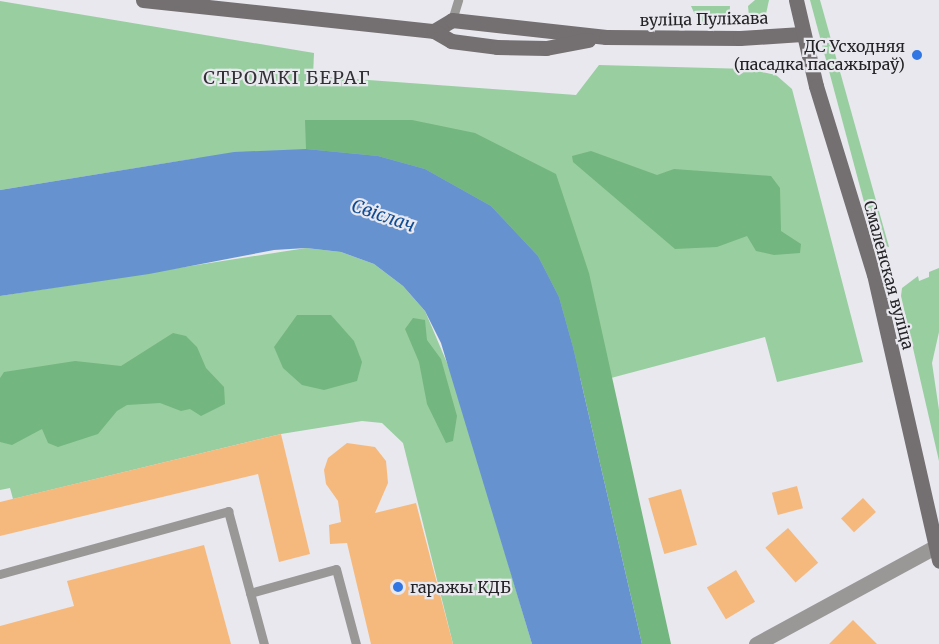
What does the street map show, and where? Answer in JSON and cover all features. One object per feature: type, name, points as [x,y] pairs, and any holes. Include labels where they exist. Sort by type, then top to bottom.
[{"type":"street","name":"вуліца Пуліхава","points":[[143,0],[434,31],[452,41],[497,47],[546,48],[606,38]]},
{"type":"street","name":"Смаленская вуліца","points":[[796,0],[802,34],[874,274],[937,554]]},
{"type":"street","name":"вуліца Пуліхава","points":[[452,20],[606,38],[740,38],[802,34]]},
{"type":"street","points":[[434,31],[452,20]]},
{"type":"street","points":[[756,644],[937,554]]},
{"type":"lane","points":[[452,20],[458,0]]},
{"type":"lane","points":[[0,574],[228,512],[264,644]]},
{"type":"lane","points":[[250,592],[336,569],[356,644]]},
{"type":"green space","points":[[755,0],[769,0],[766,14],[750,25],[748,6]]},
{"type":"green space","points":[[810,0],[820,0],[889,247],[875,243]]},
{"type":"green space","points":[[0,1],[314,53],[313,76],[576,95],[599,65],[749,69],[776,75],[792,89],[863,362],[777,382],[765,337],[611,378],[580,378],[198,158],[0,190]]},
{"type":"green space","points":[[691,6],[730,6],[729,24],[698,21]]},
{"type":"green space","points":[[305,120],[412,120],[475,133],[556,174],[589,273],[671,644],[642,644],[573,347],[559,297],[538,256],[491,206],[425,169],[378,156],[306,149]]},
{"type":"green space","points":[[591,151],[657,175],[674,169],[771,176],[780,188],[781,231],[801,244],[800,253],[774,255],[756,251],[747,236],[717,247],[675,249],[573,162],[572,156]]},
{"type":"green space","points":[[306,248],[341,252],[374,264],[403,286],[425,311],[453,377],[532,644],[453,644],[403,443],[382,423],[362,421],[281,434],[13,499],[10,488],[0,490],[0,296]]},
{"type":"green space","points":[[939,268],[939,332],[932,363],[939,410],[939,461],[901,296],[902,288],[918,276],[919,281],[929,277],[929,272]]},
{"type":"green space","points":[[297,315],[331,315],[354,341],[362,362],[357,381],[324,390],[302,385],[283,368],[274,347]]},
{"type":"green space","points":[[413,318],[425,320],[427,340],[441,359],[457,416],[453,441],[446,443],[427,404],[419,362],[405,329]]},
{"type":"green space","points":[[173,333],[186,336],[197,347],[206,368],[224,387],[225,404],[201,416],[190,409],[181,411],[160,403],[127,405],[117,411],[98,434],[58,447],[48,443],[42,429],[12,445],[0,442],[0,378],[4,372],[75,361],[121,366]]},
{"type":"water","name":"Свіслач","points":[[306,149],[378,156],[425,169],[491,206],[538,256],[559,297],[573,347],[642,644],[532,644],[441,343],[425,311],[403,286],[374,264],[341,252],[306,248],[274,250],[149,274],[0,296],[0,190],[234,152]]},
{"type":"building","points":[[281,434],[310,554],[279,562],[258,474],[0,536],[0,502]]},
{"type":"building","points":[[347,443],[375,447],[386,461],[388,483],[375,513],[416,503],[453,644],[371,644],[347,543],[330,544],[329,525],[341,522],[338,501],[326,484],[324,470],[328,458]]},
{"type":"building","points":[[797,486],[803,508],[778,515],[772,493]]},
{"type":"building","points":[[681,489],[697,545],[664,554],[648,498]]},
{"type":"building","points":[[863,498],[876,512],[854,532],[841,518]]},
{"type":"building","points":[[788,528],[818,563],[796,582],[765,548]]},
{"type":"building","points":[[204,545],[231,644],[0,644],[0,626],[74,606],[67,581]]},
{"type":"building","points":[[736,570],[755,602],[726,619],[707,588]]},
{"type":"building","points":[[853,620],[877,644],[829,644]]},
{"type":"place","name":"ДС Усходняя (пасадка пасажыраў)","points":[[917,55]]},
{"type":"place","name":"гаражы КДБ","points":[[398,587]]},
{"type":"district","name":"СТРОМКІ БЕРАГ","points":[[287,78]]}]
